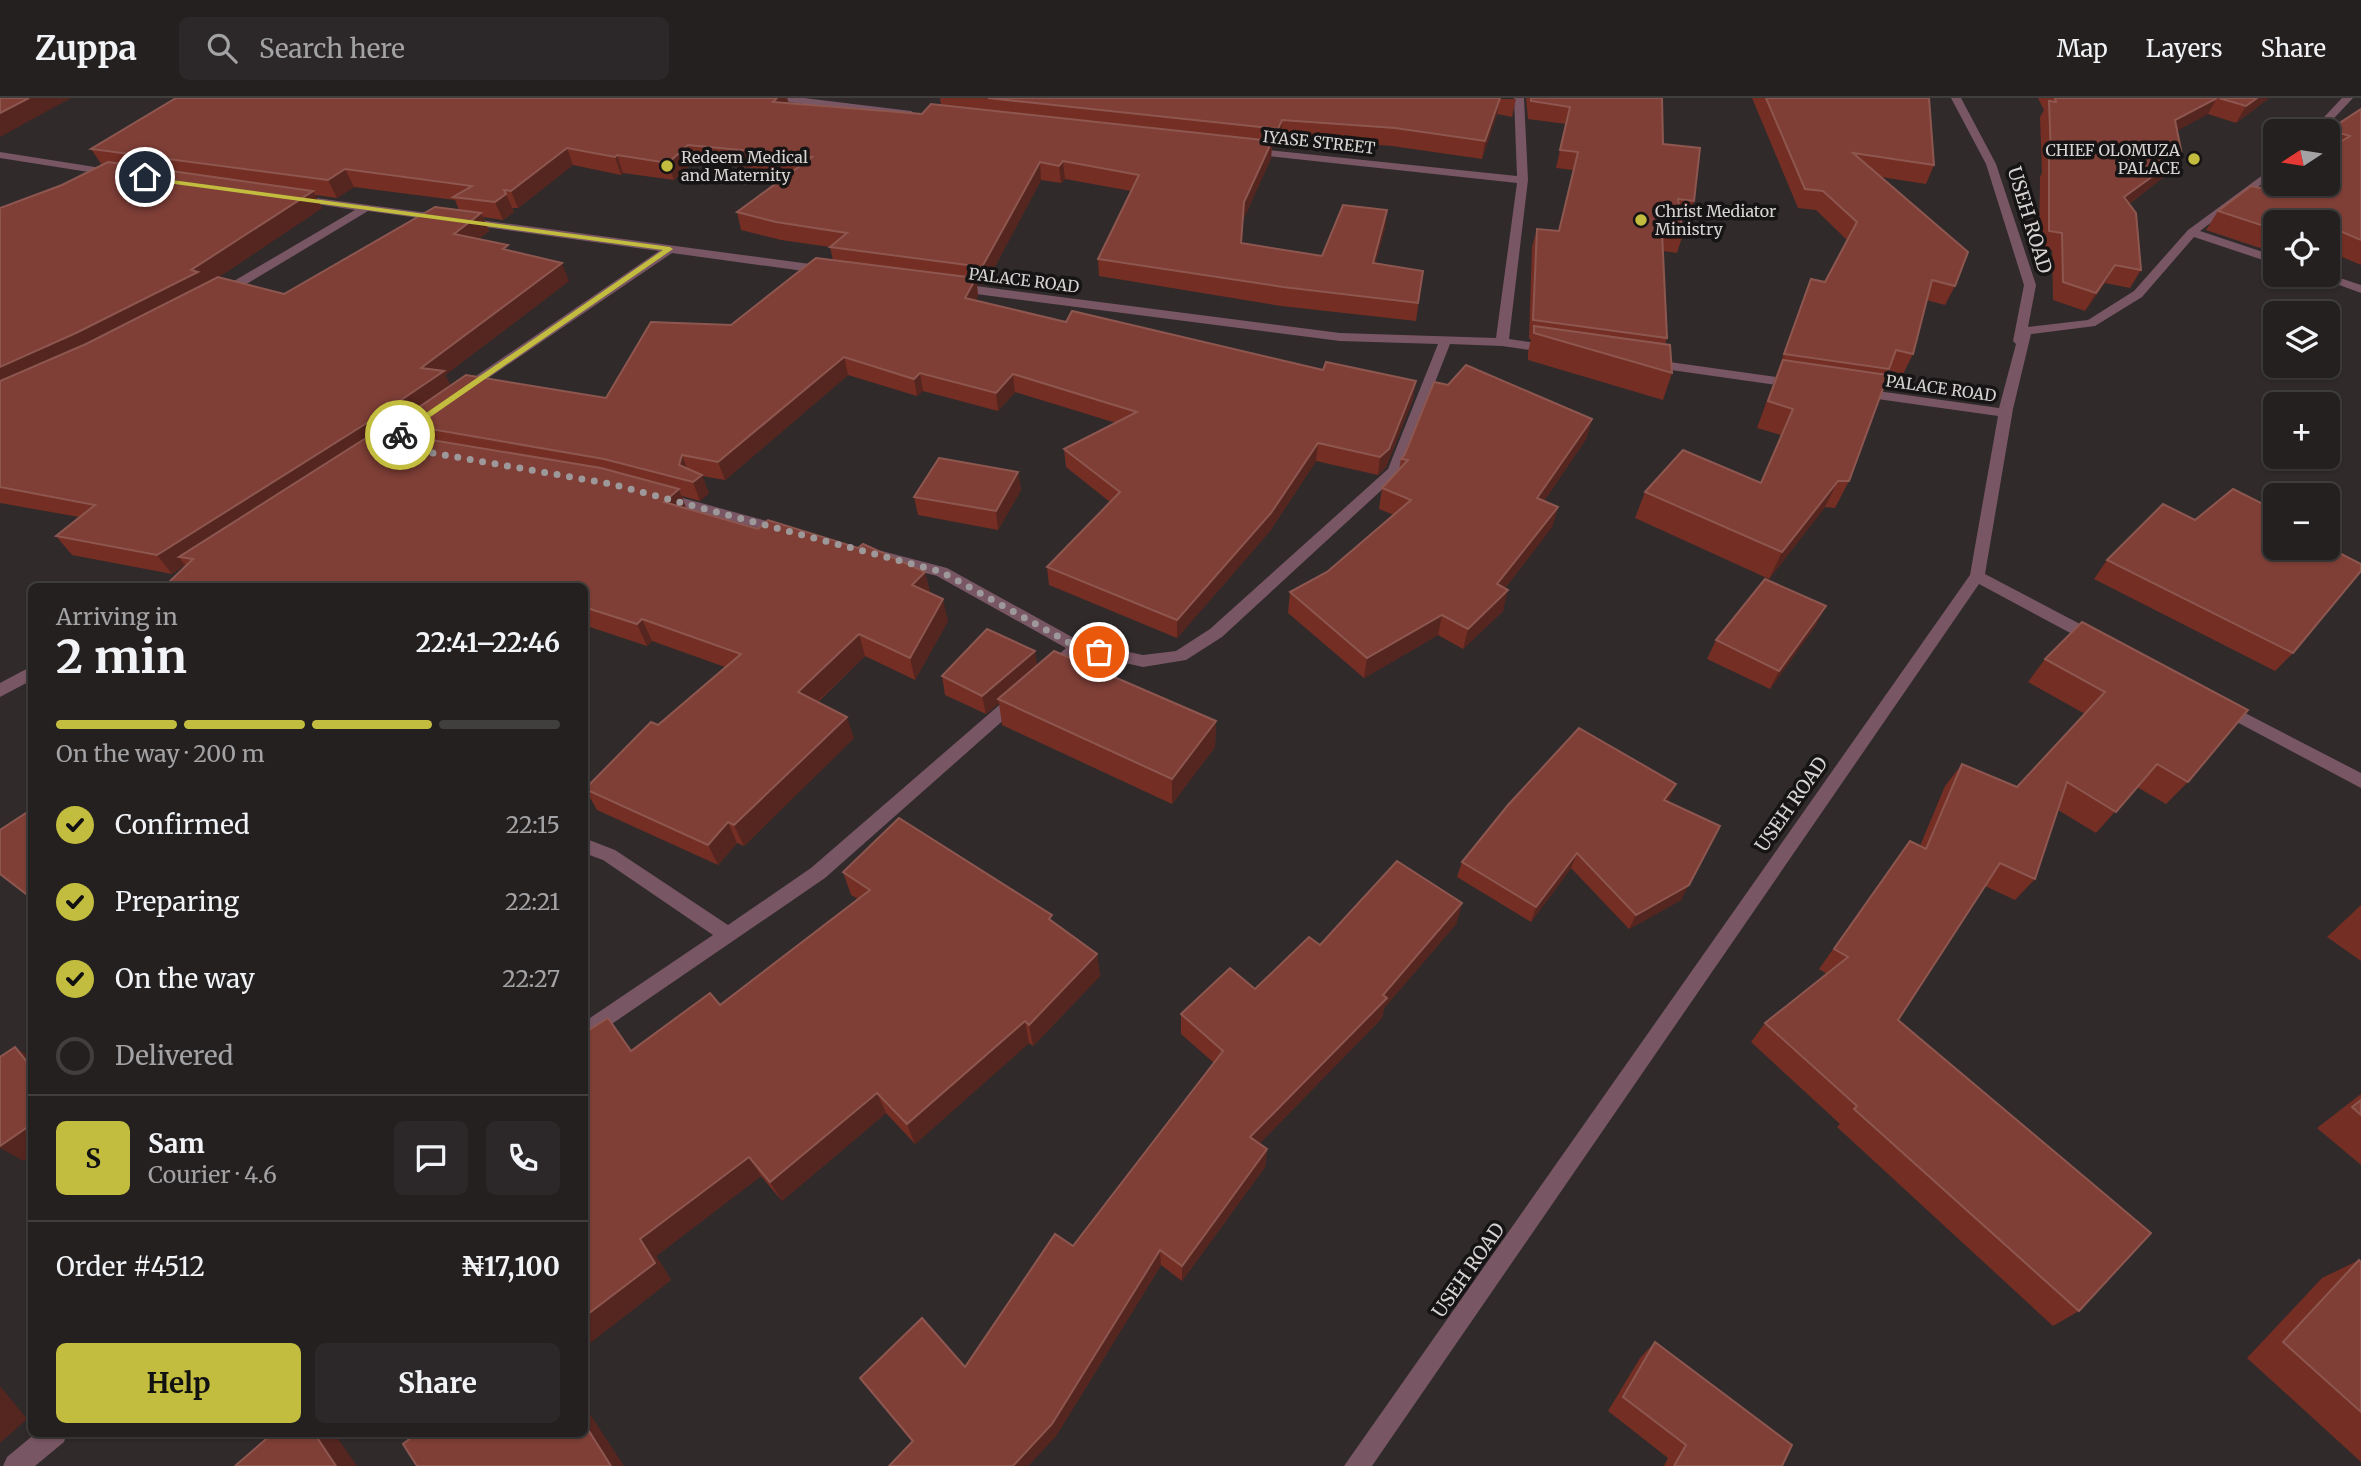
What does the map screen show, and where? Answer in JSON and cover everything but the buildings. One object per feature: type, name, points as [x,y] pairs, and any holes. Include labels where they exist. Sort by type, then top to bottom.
[{"type":"street","points":[[779,98],[930,117]]},
{"type":"street","points":[[1502,342],[1523,180],[1519,98]]},
{"type":"street","name":"USEH ROAD","points":[[1357,1466],[1977,576],[2030,285],[1991,164],[1956,98]]},
{"type":"street","points":[[2328,119],[2348,98]]},
{"type":"street","name":"IYASE STREET","points":[[1233,149],[1523,180]]},
{"type":"street","points":[[0,155],[131,176]]},
{"type":"street","points":[[93,186],[117,174]]},
{"type":"street","points":[[2005,413],[2025,331],[2091,323],[2138,294],[2192,232],[2263,178]]},
{"type":"street","points":[[283,196],[834,271]]},
{"type":"street","points":[[206,302],[366,208]]},
{"type":"street","points":[[2192,232],[2263,256]]},
{"type":"street","points":[[454,398],[670,249]]},
{"type":"street","points":[[2340,282],[2361,289]]},
{"type":"street","name":"PALACE ROAD","points":[[942,285],[1340,337],[1502,342],[1570,352]]},
{"type":"street","points":[[862,551],[942,572],[1077,647],[1143,661],[1180,656],[1216,633],[1394,471],[1445,342]]},
{"type":"street","points":[[1638,361],[1814,386]]},
{"type":"street","name":"PALACE ROAD","points":[[1842,390],[2005,413]]},
{"type":"street","points":[[651,495],[810,537]]},
{"type":"street","points":[[1977,576],[2109,647]]},
{"type":"street","points":[[588,1031],[818,873],[1077,647]]},
{"type":"street","points":[[0,691],[28,676]]},
{"type":"street","points":[[2205,698],[2361,781]]},
{"type":"street","points":[[588,847],[609,855],[728,935]]},
{"type":"street","points":[[16,1466],[50,1437]]},
{"type":"way so far","points":[[400,435],[387,445],[611,484],[942,572],[1077,647],[1099,652]]},
{"type":"place","name":"CHIEF OLOMUZA PALACE","points":[[2194,159]]},
{"type":"place","name":"Redeem Medical and Maternity","points":[[667,166]]},
{"type":"place","name":"Christ Mediator Ministry","points":[[1641,220]]},
{"type":"route","points":[[145,177],[670,249],[400,435]]}]
